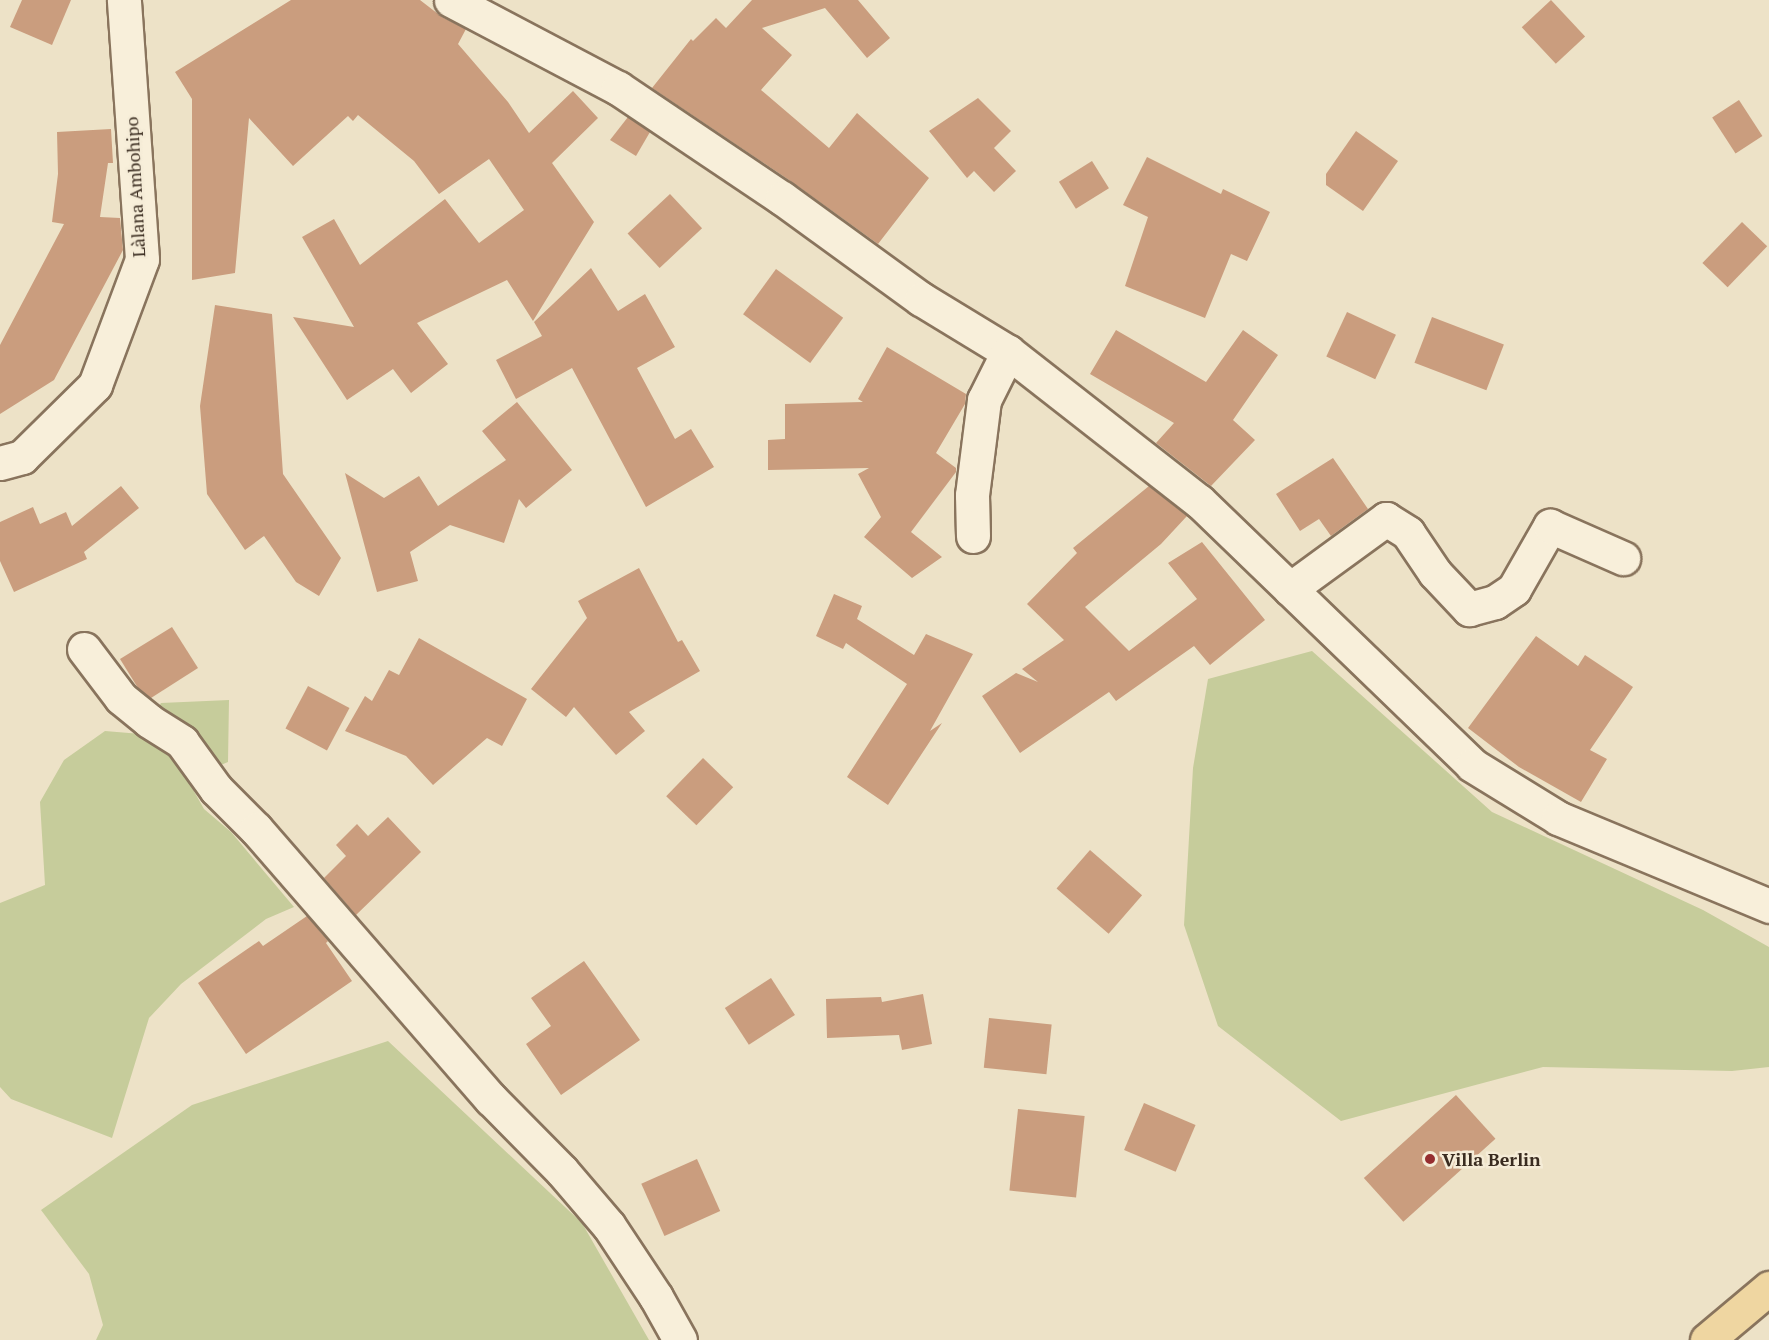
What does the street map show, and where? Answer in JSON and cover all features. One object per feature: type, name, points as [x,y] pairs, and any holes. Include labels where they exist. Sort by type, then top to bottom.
[{"type":"main road","points":[[1707,1340],[1769,1288]]},
{"type":"street","name":"Làlana Ambohipo","points":[[0,463],[22,457],[95,385],[142,259],[124,0]]},
{"type":"street","points":[[451,0],[618,88],[782,198],[921,299],[1008,352],[1199,501],[1472,765],[1558,818],[1769,906]]},
{"type":"street","points":[[973,536],[972,495],[984,400],[1008,352]]},
{"type":"street","points":[[1290,589],[1386,519],[1408,532],[1435,573],[1469,609],[1495,602],[1514,589],[1550,526],[1623,558]]},
{"type":"street","points":[[84,649],[120,698],[149,721],[182,742],[216,789],[256,829],[491,1099],[562,1172],[609,1226],[656,1298],[680,1340]]},
{"type":"green space","points":[[1312,651],[1492,812],[1703,910],[1769,947],[1769,1067],[1732,1071],[1543,1067],[1341,1121],[1218,1026],[1184,925],[1193,768],[1208,679]]},
{"type":"green space","points":[[229,700],[228,762],[187,779],[204,809],[231,832],[294,907],[266,919],[181,984],[149,1018],[112,1138],[11,1099],[0,1087],[0,903],[45,885],[40,802],[64,760],[105,731],[141,734],[161,703]]},
{"type":"green space","points":[[388,1041],[582,1223],[649,1340],[96,1340],[103,1325],[89,1274],[41,1210],[192,1105]]},
{"type":"building","points":[[22,0],[71,0],[52,45],[10,27]]},
{"type":"building","points":[[291,0],[420,0],[442,17],[466,29],[458,44],[508,102],[529,133],[573,91],[598,118],[552,163],[594,222],[533,321],[507,280],[417,323],[448,364],[411,393],[393,369],[347,400],[293,317],[354,327],[302,237],[334,219],[360,265],[445,199],[479,243],[524,210],[489,159],[439,194],[414,161],[358,115],[353,121],[348,116],[293,166],[249,118],[235,273],[192,280],[192,99],[175,72]]},
{"type":"building","points":[[752,0],[858,0],[890,38],[867,58],[825,8],[762,28],[792,55],[761,90],[829,148],[857,113],[929,178],[878,244],[792,182],[652,88],[691,39],[693,41],[716,18],[726,28]]},
{"type":"building","points":[[1551,0],[1585,37],[1556,64],[1522,27]]},
{"type":"building","points":[[978,98],[1011,131],[994,148],[1016,171],[994,192],[974,171],[967,178],[929,131]]},
{"type":"building","points":[[1739,100],[1762,136],[1736,153],[1712,117]]},
{"type":"building","points":[[628,117],[650,132],[636,156],[610,140]]},
{"type":"building","points":[[111,129],[113,163],[108,163],[100,217],[120,218],[123,250],[54,380],[0,414],[0,345],[64,224],[52,222],[58,174],[57,132]]},
{"type":"building","points":[[1356,131],[1398,161],[1363,211],[1326,185],[1326,174]]},
{"type":"building","points":[[1147,157],[1221,194],[1223,189],[1270,212],[1247,261],[1231,254],[1205,318],[1125,286],[1148,217],[1123,205]]},
{"type":"building","points":[[1092,161],[1109,188],[1076,209],[1059,182]]},
{"type":"building","points":[[670,194],[702,228],[660,268],[628,234]]},
{"type":"building","points":[[1742,222],[1767,246],[1728,287],[1702,263]]},
{"type":"building","points":[[591,268],[618,311],[645,294],[675,347],[637,368],[675,439],[691,429],[714,467],[646,507],[572,368],[516,399],[496,360],[542,336],[534,322]]},
{"type":"building","points":[[776,269],[843,318],[810,363],[743,314]]},
{"type":"building","points":[[215,305],[272,314],[283,474],[341,558],[319,596],[296,582],[264,536],[245,550],[207,494],[200,406]]},
{"type":"building","points":[[1347,312],[1396,335],[1375,379],[1326,356]]},
{"type":"building","points":[[1432,317],[1504,345],[1486,390],[1414,363]]},
{"type":"building","points":[[1116,330],[1206,382],[1243,330],[1278,355],[1233,420],[1255,440],[1211,486],[1156,443],[1174,423],[1090,374]]},
{"type":"building","points":[[887,347],[966,394],[965,404],[936,453],[956,468],[956,472],[911,532],[942,557],[912,578],[864,537],[881,517],[858,474],[869,468],[768,470],[768,440],[785,439],[785,404],[863,402],[858,399]]},
{"type":"building","points":[[517,402],[572,470],[526,508],[519,499],[504,543],[450,525],[410,552],[418,581],[377,592],[345,473],[384,498],[419,476],[438,506],[506,460],[482,431]]},
{"type":"building","points":[[1333,458],[1368,509],[1331,536],[1319,519],[1300,531],[1276,494]]},
{"type":"building","points":[[121,486],[139,508],[84,552],[87,559],[14,592],[0,561],[0,522],[33,507],[40,524],[66,512],[72,526]]},
{"type":"building","points":[[1149,486],[1187,516],[1161,544],[1085,607],[1129,651],[1197,599],[1168,563],[1202,542],[1265,620],[1210,665],[1194,646],[1116,701],[1109,692],[1020,753],[982,696],[1016,673],[1038,682],[1022,669],[1064,640],[1027,604],[1077,553],[1073,548]]},
{"type":"building","points":[[639,568],[678,642],[682,640],[700,671],[629,712],[645,731],[616,755],[574,707],[566,717],[531,689],[587,618],[578,601]]},
{"type":"building","points":[[834,594],[862,606],[857,619],[914,655],[926,634],[973,654],[930,731],[942,723],[888,805],[847,777],[907,684],[846,643],[843,649],[816,636]]},
{"type":"building","points":[[172,627],[198,668],[151,698],[138,688],[120,659]]},
{"type":"building","points":[[1536,636],[1578,666],[1585,655],[1633,687],[1590,750],[1607,759],[1581,802],[1519,767],[1468,728]]},
{"type":"building","points":[[419,638],[527,699],[502,746],[487,738],[433,785],[406,756],[345,731],[365,696],[372,701],[389,670],[399,675]]},
{"type":"building","points":[[308,686],[349,708],[327,750],[285,728]]},
{"type":"building","points":[[703,758],[733,787],[696,825],[666,796]]},
{"type":"building","points":[[388,817],[421,852],[356,915],[324,878],[346,856],[336,845],[357,824],[368,836]]},
{"type":"building","points":[[1090,850],[1142,895],[1109,934],[1057,888]]},
{"type":"building","points":[[307,916],[328,941],[326,943],[352,981],[246,1054],[198,983],[259,941],[263,946]]},
{"type":"building","points":[[584,961],[640,1040],[561,1095],[526,1044],[551,1026],[531,998]]},
{"type":"building","points":[[771,978],[795,1015],[749,1045],[725,1008]]},
{"type":"building","points":[[923,994],[932,1044],[902,1050],[899,1035],[827,1038],[826,999],[881,997],[882,1002]]},
{"type":"building","points":[[989,1018],[1052,1025],[1046,1074],[984,1068]]},
{"type":"building","name":"Villa Berlin","points":[[1456,1095],[1495,1139],[1403,1222],[1364,1178]]},
{"type":"building","points":[[1144,1103],[1196,1125],[1176,1172],[1124,1150]]},
{"type":"building","points":[[1018,1109],[1085,1116],[1076,1198],[1009,1191]]},
{"type":"building","points":[[697,1159],[720,1211],[664,1236],[641,1184]]},
{"type":"place","name":"Villa Berlin","points":[[1430,1159]]}]
